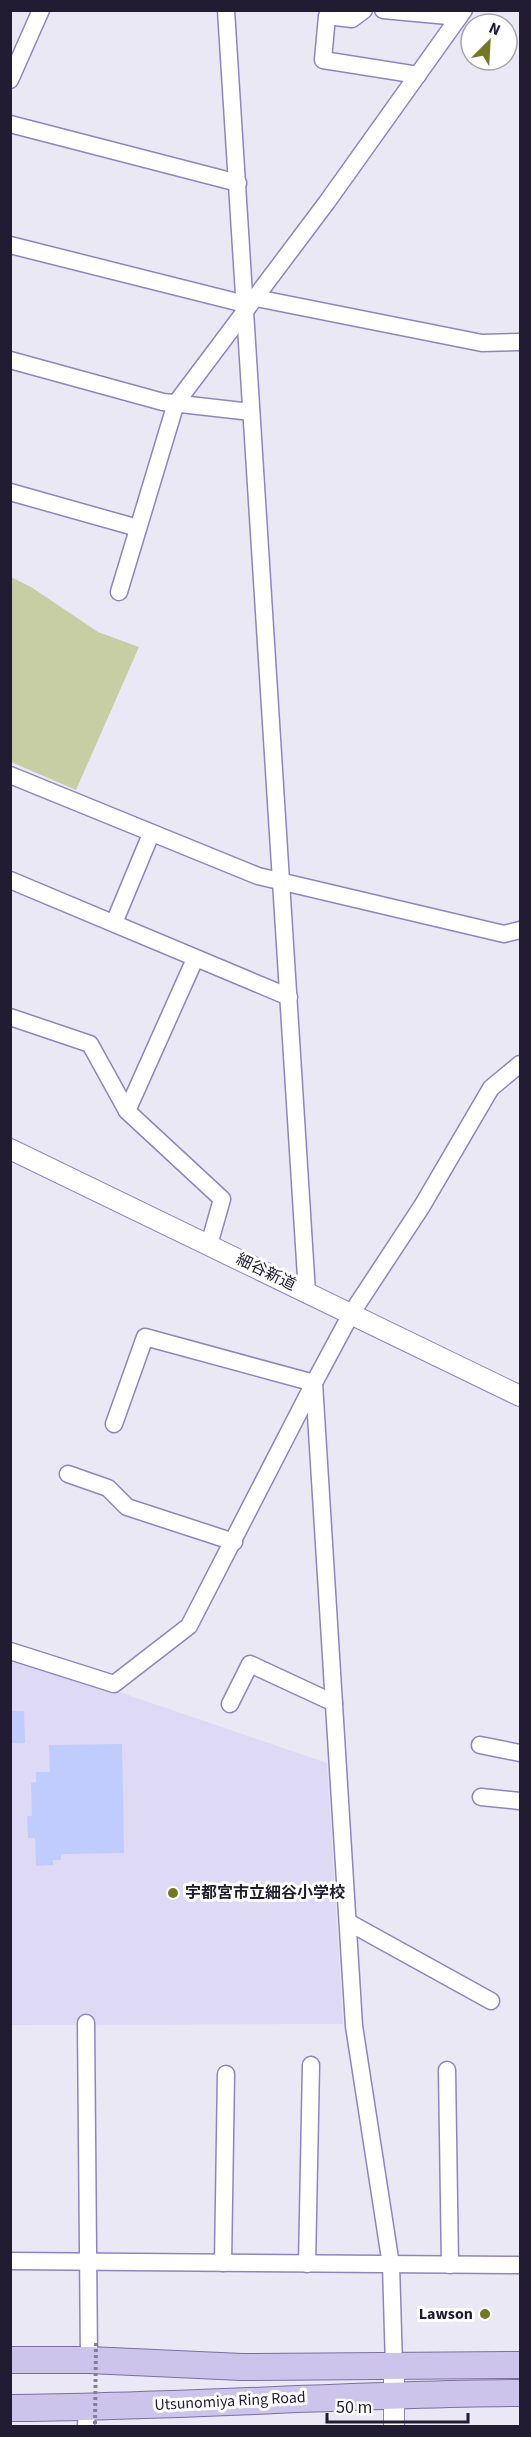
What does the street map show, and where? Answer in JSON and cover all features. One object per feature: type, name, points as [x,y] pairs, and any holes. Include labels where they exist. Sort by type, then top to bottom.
[{"type":"main road","name":"Utsunomiya Ring Road","points":[[10,2360],[92,2351],[242,2367],[520,2365]]},
{"type":"main road","name":"Utsunomiya Ring Road","points":[[10,2408],[89,2419],[394,2394],[520,2393]]},
{"type":"street","points":[[10,80],[41,10]]},
{"type":"street","points":[[226,10],[249,304],[250,412],[307,1293]]},
{"type":"street","points":[[364,10],[351,19],[327,16],[323,60],[418,75]]},
{"type":"street","points":[[383,10],[459,14]]},
{"type":"street","points":[[119,592],[176,403],[459,17]]},
{"type":"street","points":[[10,124],[238,183]]},
{"type":"street","points":[[10,245],[249,304],[482,343],[520,342]]},
{"type":"street","points":[[10,360],[164,402],[250,412]]},
{"type":"street","points":[[10,492],[138,528]]},
{"type":"street","points":[[10,775],[258,876],[504,934],[520,930]]},
{"type":"street","points":[[114,923],[151,834]]},
{"type":"street","points":[[10,880],[114,923],[195,960],[289,997]]},
{"type":"street","points":[[128,1112],[195,960]]},
{"type":"street","points":[[10,1017],[90,1044],[128,1112],[222,1199],[209,1245]]},
{"type":"street","points":[[10,1651],[114,1684],[189,1626],[351,1314],[422,1206],[491,1088],[520,1064]]},
{"type":"street","name":"細谷新道","points":[[10,1149],[520,1396]]},
{"type":"street","points":[[114,1424],[145,1337],[314,1383]]},
{"type":"street","points":[[314,1383],[354,2026],[391,2265],[394,2427]]},
{"type":"street","points":[[68,1474],[108,1488],[127,1507],[234,1542]]},
{"type":"street","points":[[230,1704],[250,1664],[334,1703]]},
{"type":"street","points":[[480,1745],[520,1753]]},
{"type":"street","points":[[481,1797],[520,1801]]},
{"type":"street","points":[[348,1922],[491,2001]]},
{"type":"street","points":[[86,2023],[88,2262],[92,2351]]},
{"type":"street","points":[[307,2264],[311,2065]]},
{"type":"street","points":[[447,2070],[450,2265]]},
{"type":"street","points":[[223,2263],[226,2074]]},
{"type":"street","points":[[10,2261],[520,2265]]},
{"type":"path","points":[[89,2419],[92,2351]]},
{"type":"shaded area","name":"宇都宮市立細谷小学校","points":[[11,1655],[327,1763],[343,2024],[11,2025]]},
{"type":"green space","points":[[11,577],[31,587],[98,632],[139,647],[76,790],[11,762]]},
{"type":"building","points":[[10,1711],[24,1711],[25,1743],[10,1743]]},
{"type":"building","points":[[122,1744],[124,1853],[61,1854],[61,1860],[53,1860],[53,1865],[36,1866],[35,1838],[28,1838],[27,1816],[32,1816],[31,1783],[36,1782],[36,1772],[50,1772],[49,1745]]},
{"type":"place","name":"宇都宮市立細谷小学校","points":[[173,1893]]},
{"type":"place","name":"Lawson","points":[[485,2314]]}]
